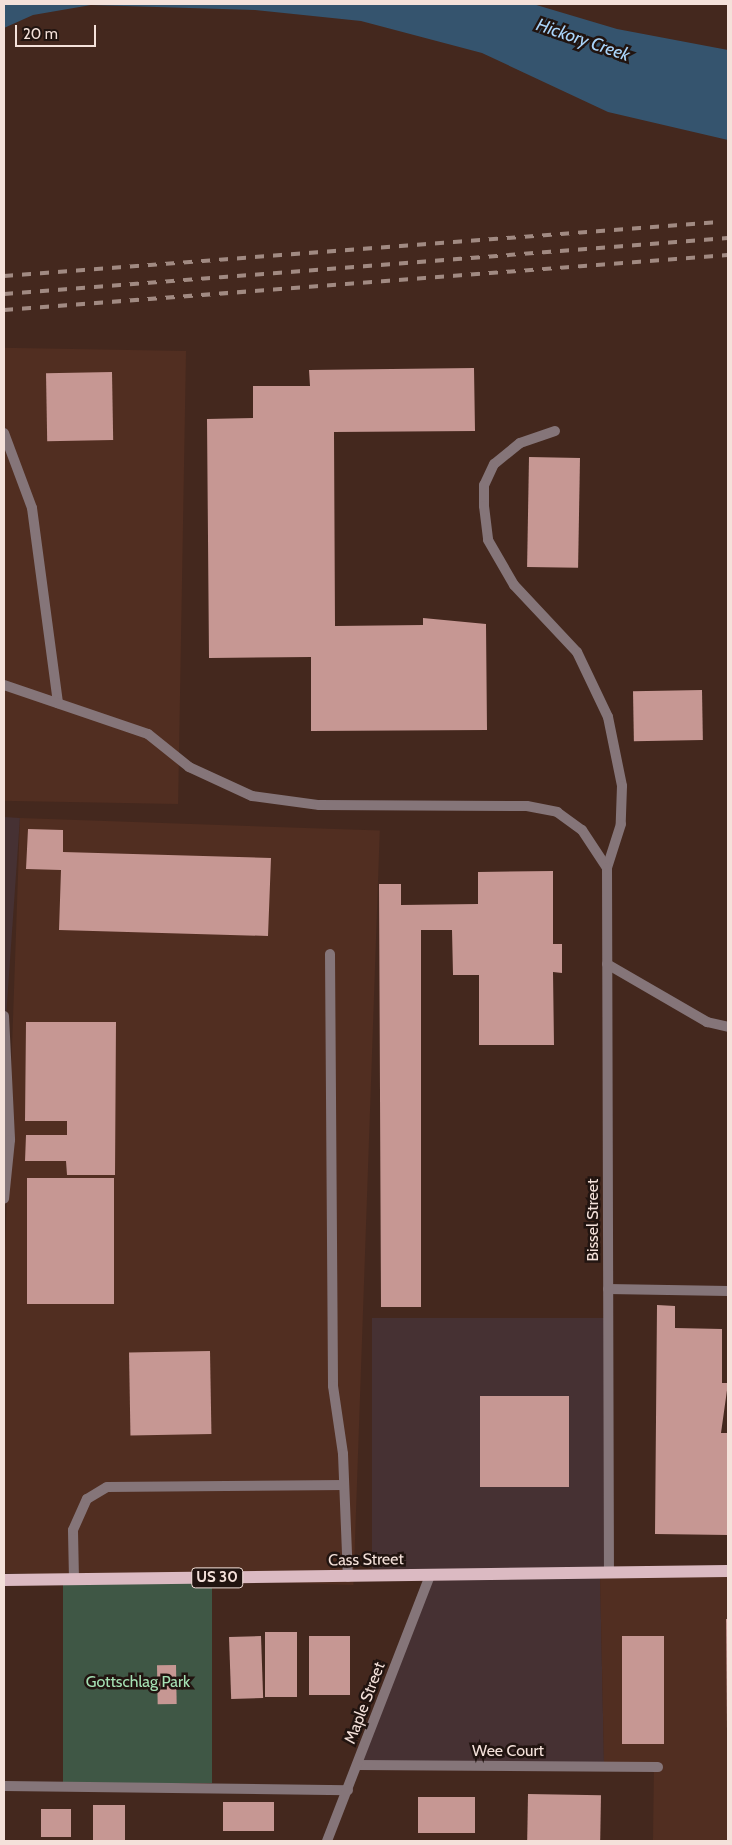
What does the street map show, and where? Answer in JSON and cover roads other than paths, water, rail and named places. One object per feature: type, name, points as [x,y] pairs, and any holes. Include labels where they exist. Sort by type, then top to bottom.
[{"type":"main road","name":"Cass Street","points":[[4,1580],[728,1571]]},
{"type":"street","points":[[555,431],[520,443],[494,464],[484,485],[484,506],[488,540],[514,585],[577,652],[608,717],[622,786],[621,824],[606,868]]},
{"type":"street","points":[[4,433],[32,508],[58,703]]},
{"type":"street","points":[[4,685],[148,734],[190,768],[252,796],[319,805],[527,806],[557,812],[582,830],[606,868]]},
{"type":"street","name":"Bissel Street","points":[[606,868],[609,1572]]},
{"type":"street","points":[[330,954],[333,1386],[344,1485],[348,1577]]},
{"type":"street","points":[[607,964],[707,1022],[728,1027]]},
{"type":"street","points":[[4,1016],[10,1140],[4,1198]]},
{"type":"street","points":[[608,1289],[728,1291]]},
{"type":"street","points":[[74,1579],[73,1530],[87,1499],[107,1486],[344,1485]]},
{"type":"street","name":"Maple Street","points":[[327,1841],[358,1766],[430,1576]]},
{"type":"street","name":"Wee Court","points":[[358,1766],[658,1767]]},
{"type":"street","points":[[4,1786],[348,1790]]},
{"type":"water","name":"Hickory Creek","points":[[4,4],[533,4],[617,29],[728,50],[728,140],[608,112],[482,53],[361,21],[255,10],[91,5],[33,15],[4,28]]},
{"type":"railway","points":[[4,276],[719,222]]},
{"type":"railway","points":[[4,294],[728,238]]},
{"type":"railway","points":[[4,310],[728,255]]},
{"type":"park label","name":"Gottschlag Park","points":[[138,1682]]}]
